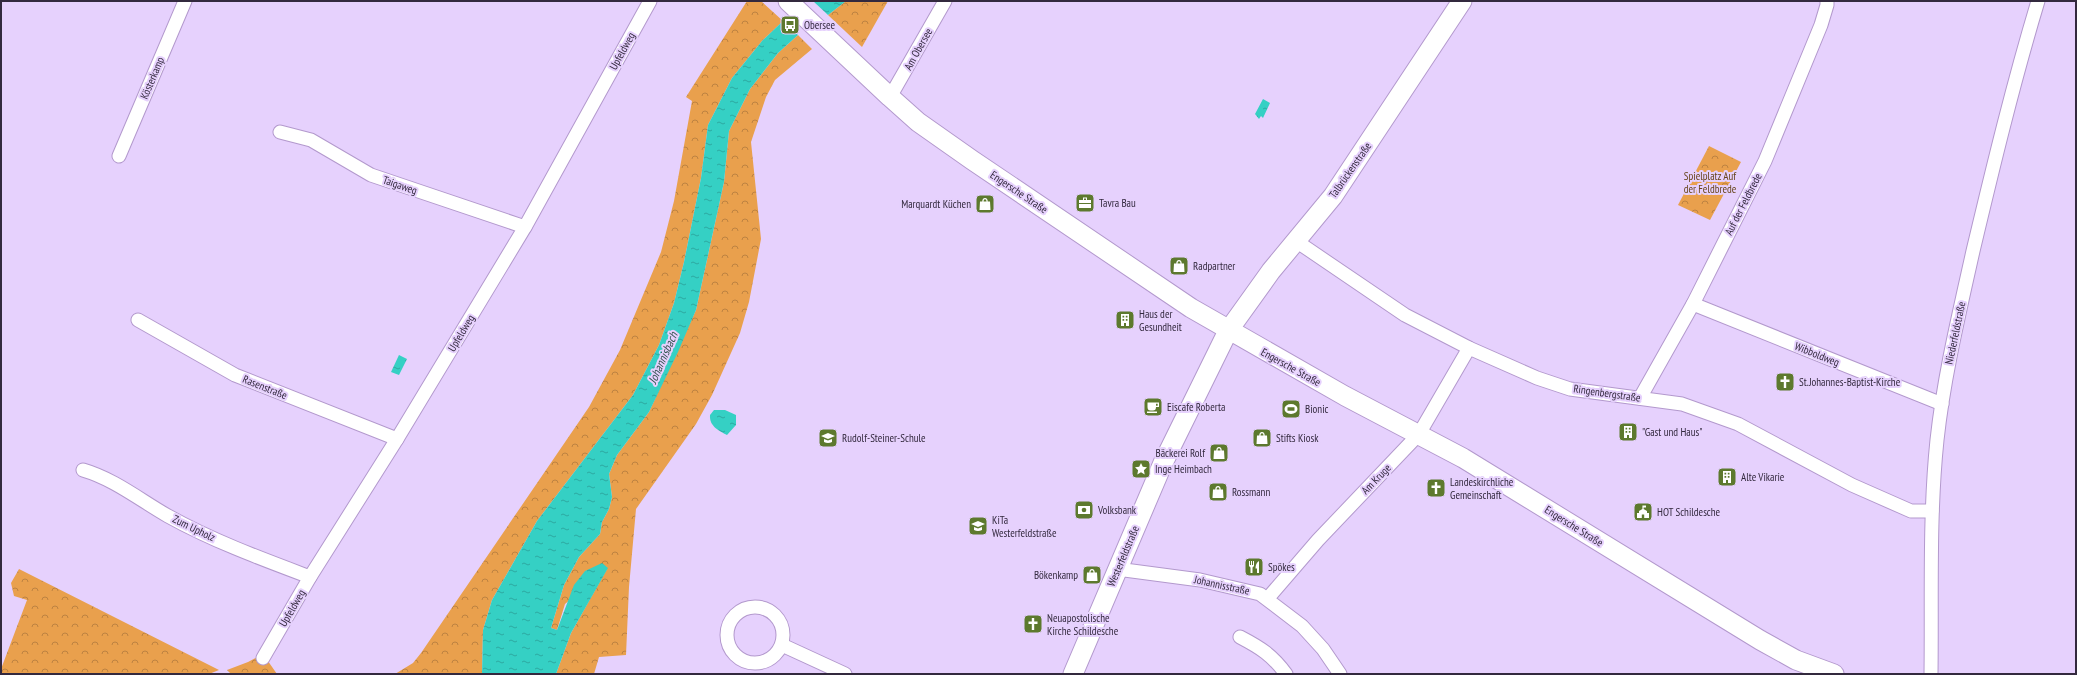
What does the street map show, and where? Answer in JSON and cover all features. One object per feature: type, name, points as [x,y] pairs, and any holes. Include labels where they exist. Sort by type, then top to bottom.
[{"type":"main road","name":"Engersche Straße","points":[[788,1],[827,39],[918,122],[1191,308],[1228,331],[1345,396],[1470,462],[1760,640],[1796,660],[1834,674]]},
{"type":"main road","name":"Talbrückenstraße","points":[[1228,331],[1250,299],[1296,240],[1333,196],[1462,1]]},
{"type":"main road","name":"Westerfeldstraße","points":[[1073,674],[1163,462],[1228,331]]},
{"type":"street","name":"Kösterkamp","points":[[119,156],[185,1]]},
{"type":"street","name":"Upfeldweg","points":[[263,658],[310,577],[397,439],[525,228],[649,1]]},
{"type":"street","name":"Am Obersee","points":[[890,97],[945,1]]},
{"type":"street","name":"Auf der Feldbrede","points":[[1640,398],[1693,304],[1765,161],[1821,25],[1828,5],[1827,1]]},
{"type":"street","name":"Niederfeldstraße","points":[[1931,674],[1932,511],[1937,441],[1948,359],[1992,166],[2016,74],[2038,1]]},
{"type":"street","name":"Taigaweg","points":[[280,132],[311,140],[371,175],[525,228]]},
{"type":"street","name":"Ringenbergstraße","points":[[1296,240],[1405,315],[1469,348],[1537,378],[1570,388],[1682,404],[1738,424],[1852,485],[1911,511],[1932,511]]},
{"type":"street","name":"Wibboldweg","points":[[1693,304],[1942,404]]},
{"type":"street","name":"Rasenstraße","points":[[138,320],[235,375],[397,439]]},
{"type":"street","name":"Am Kruge","points":[[1268,598],[1346,511],[1419,434],[1469,348]]},
{"type":"street","name":"Zum Upholz","points":[[83,470],[100,475],[168,516],[236,549],[310,577]]},
{"type":"street","name":"Johannisstraße","points":[[1117,569],[1200,580],[1250,590],[1268,598],[1302,626],[1323,649],[1340,674]]},
{"type":"street","points":[[752,607],[761,607],[768,610],[780,621],[783,629],[782,645],[775,656],[764,662],[752,663],[741,659],[732,651],[729,644],[728,627],[737,613],[752,607]]},
{"type":"street","points":[[1240,637],[1263,649],[1274,658],[1286,674]]},
{"type":"street","points":[[782,645],[845,674]]},
{"type":"green space","points":[[747,1],[761,1],[783,21],[762,41],[732,78],[708,125],[701,178],[674,303],[659,345],[633,395],[537,521],[492,600],[483,630],[482,674],[395,674],[413,663],[421,653],[589,407],[620,350],[661,252],[674,201],[692,101],[686,97]]},
{"type":"green space","points":[[846,1],[888,1],[862,47],[828,15]]},
{"type":"green space","points":[[798,35],[812,49],[775,80],[766,97],[751,142],[761,239],[749,302],[740,333],[712,395],[696,424],[636,509],[629,587],[626,655],[599,657],[594,674],[556,674],[571,633],[607,569],[565,604],[557,630],[551,628],[564,585],[579,557],[600,534],[602,522],[609,509],[612,497],[609,474],[617,455],[649,412],[696,310],[724,182],[729,131],[750,89],[778,53]]},
{"type":"green space","name":"Spielplatz Auf der Feldbrede","points":[[1709,146],[1741,162],[1710,220],[1678,205]]},
{"type":"green space","points":[[19,569],[219,670],[209,674],[1,674],[1,669],[27,600],[14,596],[11,583]]},
{"type":"green space","points":[[263,654],[277,674],[231,674],[227,670],[248,662]]},
{"type":"water","points":[[813,1],[846,1],[828,15]]},
{"type":"water","name":"Johannisbach","points":[[783,21],[798,35],[778,53],[750,89],[729,131],[724,182],[696,310],[678,352],[649,412],[617,455],[609,474],[612,497],[609,509],[602,522],[600,534],[579,557],[564,585],[551,628],[557,630],[574,585],[585,571],[602,563],[608,568],[571,633],[556,674],[482,674],[483,630],[492,600],[537,521],[633,395],[659,345],[674,303],[684,262],[701,178],[708,125],[732,78],[762,41]]},
{"type":"water","points":[[1263,99],[1270,103],[1263,118],[1261,116],[1259,119],[1255,114]]},
{"type":"water","points":[[399,355],[407,359],[399,375],[391,372]]},
{"type":"water","points":[[714,410],[725,410],[736,415],[736,425],[727,435],[718,430],[711,422],[710,415]]},
{"type":"place","name":"Obersee","points":[[790,25]]},
{"type":"place","name":"Tavra Bau","points":[[1085,203]]},
{"type":"place","name":"Marquardt Küchen","points":[[985,204]]},
{"type":"place","name":"Radpartner","points":[[1179,266]]},
{"type":"place","name":"Haus der Gesundheit","points":[[1125,320]]},
{"type":"place","name":"St.Johannes-Baptist-Kirche","points":[[1785,382]]},
{"type":"place","name":"Eiscafe Roberta","points":[[1153,407]]},
{"type":"place","name":"Bionic","points":[[1291,409]]},
{"type":"place","name":"\"Gast und Haus\"","points":[[1628,432]]},
{"type":"place","name":"Rudolf-Steiner-Schule","points":[[828,438]]},
{"type":"place","name":"Stifts Kiosk","points":[[1262,438]]},
{"type":"place","name":"Bäckerei Rolf","points":[[1219,453]]},
{"type":"place","name":"Inge Heimbach","points":[[1141,469]]},
{"type":"place","name":"Alte Vikarie","points":[[1727,477]]},
{"type":"place","name":"Landeskirchliche Gemeinschaft","points":[[1436,488]]},
{"type":"place","name":"Rossmann","points":[[1218,492]]},
{"type":"place","name":"Volksbank","points":[[1084,510]]},
{"type":"place","name":"HOT Schildesche","points":[[1643,512]]},
{"type":"place","name":"KiTa Westerfeldstraße","points":[[978,526]]},
{"type":"place","name":"Spökes","points":[[1254,567]]},
{"type":"place","name":"Bökenkamp","points":[[1092,575]]},
{"type":"place","name":"Neuapostolische Kirche Schildesche","points":[[1033,624]]}]
